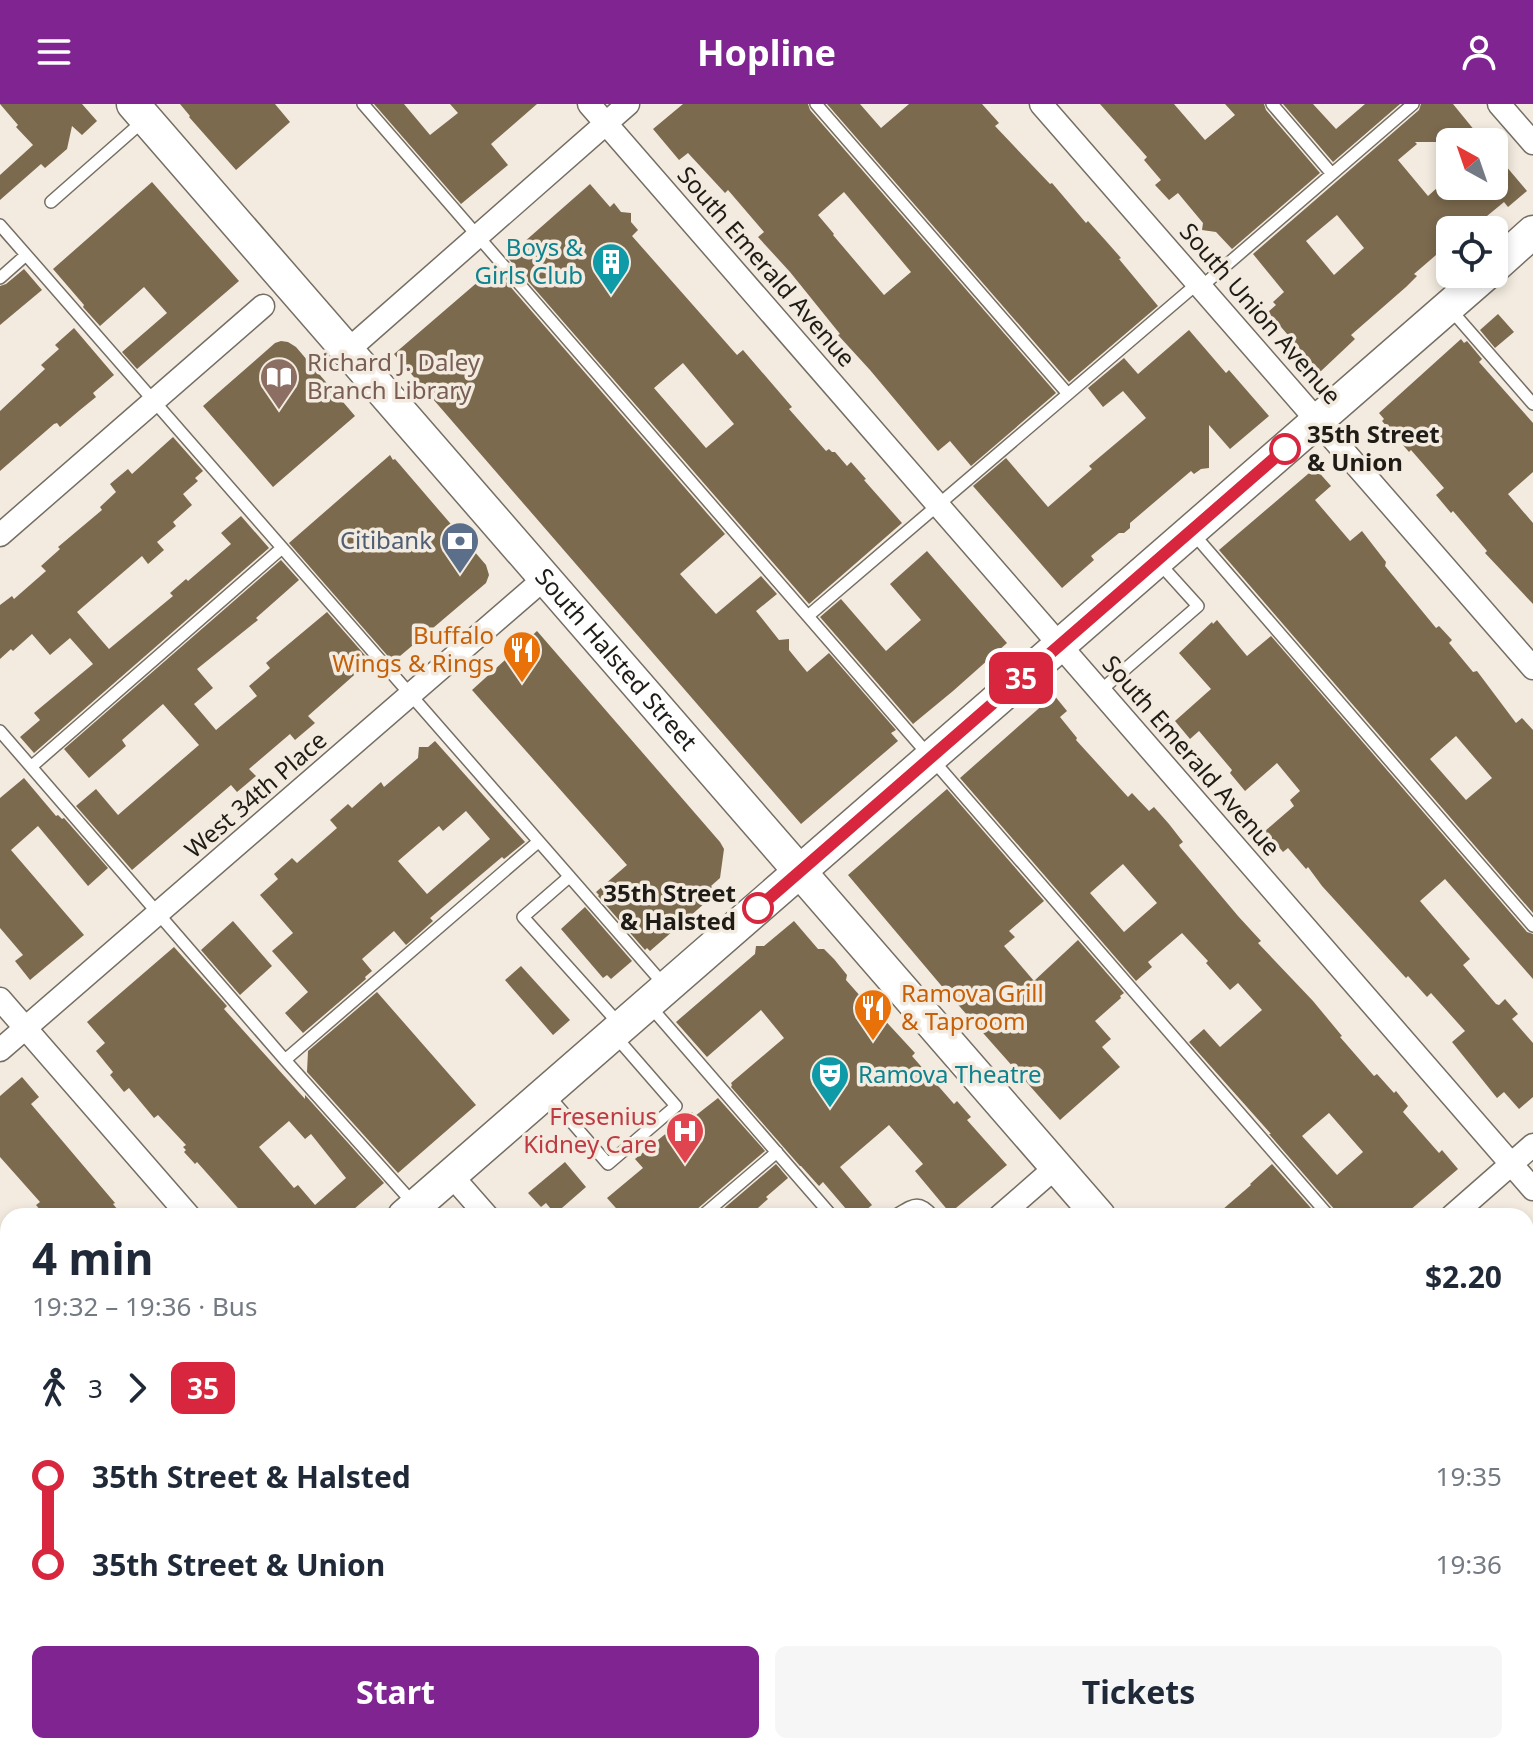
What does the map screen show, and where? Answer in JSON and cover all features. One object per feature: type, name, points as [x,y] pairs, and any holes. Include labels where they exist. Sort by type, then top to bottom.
[{"type":"main road","name":"South Halsted Street","points":[[140,111],[1092,1208]]},
{"type":"main road","points":[[1508,254],[1533,232]]},
{"type":"main road","points":[[413,1208],[1470,288]]},
{"type":"street","name":"South Emerald Avenue","points":[[589,104],[1533,1189]]},
{"type":"street","points":[[347,351],[628,104]]},
{"type":"street","name":"South Union Avenue","points":[[1041,104],[1533,668]]},
{"type":"street","points":[[1499,104],[1533,143]]},
{"type":"street","points":[[0,535],[263,306]]},
{"type":"street","name":"West 34th Place","points":[[0,1050],[545,578]]},
{"type":"street","points":[[0,999],[182,1208]]},
{"type":"street","points":[[1461,1208],[1533,1145]]},
{"type":"street","points":[[1009,1208],[1056,1167]]},
{"type":"street","points":[[451,1175],[480,1208]]},
{"type":"lane","points":[[363,104],[1322,1208]]},
{"type":"lane","points":[[816,104],[1068,394]]},
{"type":"lane","points":[[1272,104],[1332,174]]},
{"type":"lane","points":[[808,616],[1413,104]]},
{"type":"lane","points":[[51,202],[140,111]]},
{"type":"lane","points":[[0,225],[569,877],[777,1152],[825,1208]]},
{"type":"lane","points":[[0,278],[26,255]]},
{"type":"lane","points":[[1448,307],[1533,404]]},
{"type":"lane","points":[[1191,531],[1533,926]]},
{"type":"lane","points":[[31,767],[282,548]]},
{"type":"lane","points":[[1100,691],[1198,606],[1157,561]]},
{"type":"lane","points":[[0,731],[285,1060],[408,1208]]},
{"type":"lane","points":[[285,1060],[538,842]]},
{"type":"lane","points":[[546,1093],[608,1164],[676,1106],[523,917],[569,877]]},
{"type":"lane","points":[[711,1208],[777,1152]]},
{"type":"building","points":[[0,104],[82,104],[97,121],[82,135],[72,126],[67,149],[45,168],[41,164],[0,200],[0,175],[33,145]]},
{"type":"building","points":[[180,104],[275,104],[290,122],[236,170]]},
{"type":"building","points":[[374,104],[404,104],[430,135],[458,113],[450,104],[537,104],[491,144],[508,165],[461,204]]},
{"type":"building","points":[[683,104],[808,104],[1056,393],[971,466],[950,441],[938,451],[758,237],[764,232],[728,190],[725,193],[688,153],[679,160],[653,129]],"holes":[[[844,192],[911,272],[884,295],[818,215]]]},
{"type":"building","points":[[827,104],[860,104],[881,128],[909,104],[982,104],[999,123],[995,126],[1052,183],[1086,223],[1088,221],[1158,306],[1069,382]]},
{"type":"building","points":[[1100,104],[1174,104],[1205,140],[1235,115],[1225,104],[1264,104],[1320,173],[1232,249],[1216,232],[1202,230],[1203,223],[1178,193],[1169,200],[1155,185],[1161,180],[1144,160],[1147,157]]},
{"type":"building","points":[[1283,104],[1313,104],[1336,129],[1365,104],[1400,104],[1333,162]]},
{"type":"building","points":[[1421,104],[1453,104],[1473,128],[1436,128],[1436,142],[1415,142],[1417,144],[1398,160],[1428,196],[1436,189],[1436,200],[1508,200],[1508,169],[1527,191],[1508,207],[1504,202],[1487,216],[1436,216],[1436,255],[1414,274],[1417,276],[1406,287],[1351,335],[1355,339],[1320,372],[1268,312],[1284,292],[1253,254],[1419,110]],"holes":[[[1337,215],[1364,248],[1334,275],[1306,241]]]},
{"type":"building","points":[[152,182],[239,281],[137,369],[122,352],[167,313],[144,287],[100,326],[53,269]]},
{"type":"building","points":[[590,184],[610,207],[614,203],[621,212],[631,213],[631,222],[638,230],[632,236],[737,355],[743,350],[826,451],[835,452],[847,466],[851,462],[902,523],[809,604],[507,257]],"holes":[[[683,363],[734,424],[706,448],[654,388]]]},
{"type":"building","points":[[494,268],[725,534],[680,574],[716,614],[761,576],[777,594],[756,611],[779,640],[789,639],[789,650],[807,672],[829,653],[896,730],[891,733],[898,741],[801,824],[394,354]]},
{"type":"building","points":[[24,269],[42,290],[0,325],[0,286]]},
{"type":"building","points":[[1498,314],[1514,332],[1495,348],[1480,330]]},
{"type":"building","points":[[74,328],[114,375],[93,393],[96,397],[60,427],[54,424],[0,471],[0,411],[45,369],[41,365],[59,349],[55,345]]},
{"type":"building","points":[[1189,330],[1269,416],[1230,449],[1209,425],[1209,468],[1194,474],[1191,471],[1130,523],[1130,528],[1091,556],[1094,560],[1062,588],[973,486],[1006,458],[1048,507],[1092,469],[1089,466],[1146,418],[1123,391],[1103,407],[1088,388],[1124,358],[1138,374]]},
{"type":"building","points":[[1461,339],[1464,343],[1467,341],[1482,359],[1479,362],[1533,423],[1533,472],[1508,494],[1533,523],[1533,604],[1436,495],[1444,488],[1382,421],[1384,419],[1379,413]]},
{"type":"building","name":"Richard J. Daley Branch Library","points":[[281,341],[296,347],[355,416],[273,487],[203,406]]},
{"type":"building","points":[[173,437],[203,471],[195,478],[198,481],[183,494],[192,505],[173,522],[176,526],[157,542],[164,550],[148,564],[142,556],[77,612],[109,649],[173,596],[170,593],[186,579],[188,581],[231,544],[221,533],[241,516],[269,548],[34,753],[20,737],[40,720],[34,713],[93,664],[70,638],[50,655],[32,634],[0,659],[0,605],[12,596],[14,599],[46,571],[41,566],[60,549],[58,547],[102,510],[100,507],[116,492],[110,484],[128,469],[132,474]]},
{"type":"building","points":[[390,455],[486,565],[489,575],[486,583],[393,662],[289,543]]},
{"type":"building","points":[[1315,468],[1331,486],[1315,500],[1350,541],[1362,531],[1386,562],[1385,566],[1436,628],[1439,626],[1452,640],[1449,643],[1473,672],[1477,671],[1516,723],[1522,718],[1533,730],[1533,913],[1219,550]],"holes":[[[1456,736],[1492,778],[1466,800],[1430,759]]]},
{"type":"building","points":[[927,551],[1007,643],[913,724],[820,617],[841,599],[886,651],[921,620],[890,584]]},
{"type":"building","points":[[281,560],[299,580],[256,618],[258,620],[197,669],[213,688],[194,704],[216,730],[257,696],[249,686],[270,668],[266,663],[327,612],[370,661],[308,716],[315,723],[295,740],[290,734],[249,769],[256,776],[237,792],[231,785],[132,870],[76,806],[96,789],[118,815],[199,745],[163,704],[122,740],[126,746],[89,778],[64,749]]},
{"type":"building","points":[[1217,620],[1247,656],[1271,636],[1527,932],[1533,934],[1533,979],[1445,879],[1420,901],[1470,959],[1463,965],[1496,1004],[1505,999],[1518,1014],[1512,1019],[1533,1043],[1533,1097],[1519,1109],[1504,1092],[1497,1098],[1452,1042],[1465,1031],[1431,993],[1427,997],[1408,976],[1406,978],[1308,867],[1306,869],[1288,848],[1283,852],[1265,831],[1294,806],[1290,800],[1300,791],[1277,763],[1245,791],[1230,773],[1232,770],[1199,731],[1190,739],[1175,721],[1211,689],[1179,653]]},
{"type":"building","points":[[537,631],[724,849],[720,878],[708,891],[713,896],[650,951],[645,950],[596,892],[627,865],[472,690]]},
{"type":"building","points":[[1054,695],[1067,711],[1060,717],[1076,740],[1128,797],[1132,793],[1149,811],[1154,807],[1183,842],[1180,847],[1261,941],[1258,943],[1313,1001],[1374,1076],[1377,1074],[1394,1093],[1396,1091],[1408,1106],[1403,1112],[1439,1153],[1442,1150],[1458,1169],[1412,1208],[1333,1208],[1189,1042],[1204,1029],[1220,1047],[1262,1010],[1238,983],[1230,990],[1182,933],[1148,962],[1152,967],[1136,981],[960,778]],"holes":[[[1123,864],[1157,903],[1124,932],[1090,893]],[[1329,1113],[1363,1152],[1337,1175],[1302,1136]]]},
{"type":"building","points":[[435,741],[525,842],[504,859],[502,857],[430,918],[433,921],[406,945],[394,931],[362,959],[372,971],[366,979],[303,1033],[285,1013],[308,992],[272,951],[293,933],[260,895],[278,879],[274,874],[292,858],[297,863],[337,828],[330,820],[348,804],[352,808],[381,782],[384,787],[418,758],[419,747],[428,747]],"holes":[[[466,811],[490,839],[427,894],[398,861],[439,826],[443,831]]]},
{"type":"building","points":[[24,778],[56,816],[64,818],[108,868],[88,886],[38,826],[11,850],[84,935],[30,980],[15,961],[23,955],[0,928],[0,798]]},
{"type":"building","points":[[947,789],[1044,901],[1009,931],[1015,937],[1004,946],[1034,981],[1078,940],[1124,993],[1095,1021],[1111,1039],[1102,1047],[1120,1067],[1060,1120],[848,875]]},
{"type":"building","points":[[585,907],[632,961],[611,979],[607,975],[603,978],[561,929]]},
{"type":"building","points":[[233,921],[272,966],[240,995],[201,950]]},
{"type":"building","points":[[794,921],[818,949],[824,949],[834,959],[847,975],[846,980],[915,1053],[912,1056],[954,1104],[957,1101],[971,1117],[967,1120],[1007,1165],[956,1208],[946,1208],[915,1171],[923,1164],[889,1125],[840,1167],[872,1205],[868,1208],[845,1208],[823,1182],[819,1186],[731,1087],[731,1083],[784,1038],[761,1010],[707,1057],[676,1022],[755,954],[756,946],[764,946]]},
{"type":"building","points":[[174,947],[227,1006],[224,1009],[384,1183],[355,1208],[238,1208],[197,1162],[195,1164],[184,1152],[186,1145],[158,1115],[154,1118],[129,1088],[124,1092],[110,1075],[113,1072],[96,1051],[105,1043],[87,1022]],"holes":[[[289,1121],[305,1139],[311,1134],[346,1178],[315,1205],[298,1185],[294,1188],[259,1147]]]},
{"type":"building","points":[[521,966],[570,1020],[553,1035],[505,980]]},
{"type":"building","points":[[377,992],[476,1105],[398,1173],[307,1072],[308,1051]]},
{"type":"building","points":[[22,1077],[39,1097],[31,1104],[116,1208],[38,1208],[36,1205],[40,1202],[0,1157],[0,1096]]},
{"type":"building","name":"Fresenius Kidney Care","points":[[718,1098],[765,1151],[698,1208],[616,1208],[607,1198],[643,1168],[635,1159],[692,1112],[695,1116]]},
{"type":"building","points":[[565,1162],[586,1187],[562,1208],[550,1208],[546,1203],[541,1207],[528,1193]]},
{"type":"building","points":[[776,1164],[788,1178],[758,1208],[724,1208]]},
{"type":"building","points":[[1272,1164],[1311,1208],[1224,1208]]},
{"type":"bus line","name":"35","points":[[758,908],[1285,449]]},
{"type":"place","name":"Boys & Girls Club","points":[[611,296]]},
{"type":"place","name":"Richard J. Daley Branch Library","points":[[279,411]]},
{"type":"place","name":"35th Street & Union","points":[[1285,449]]},
{"type":"place","name":"Citibank","points":[[460,575]]},
{"type":"place","name":"Buffalo Wings & Rings","points":[[522,684]]},
{"type":"place","name":"35th Street & Halsted","points":[[758,908]]},
{"type":"place","name":"Ramova Grill & Taproom","points":[[873,1042]]},
{"type":"place","name":"Ramova Theatre","points":[[830,1109]]},
{"type":"place","name":"Fresenius Kidney Care","points":[[685,1165]]}]
